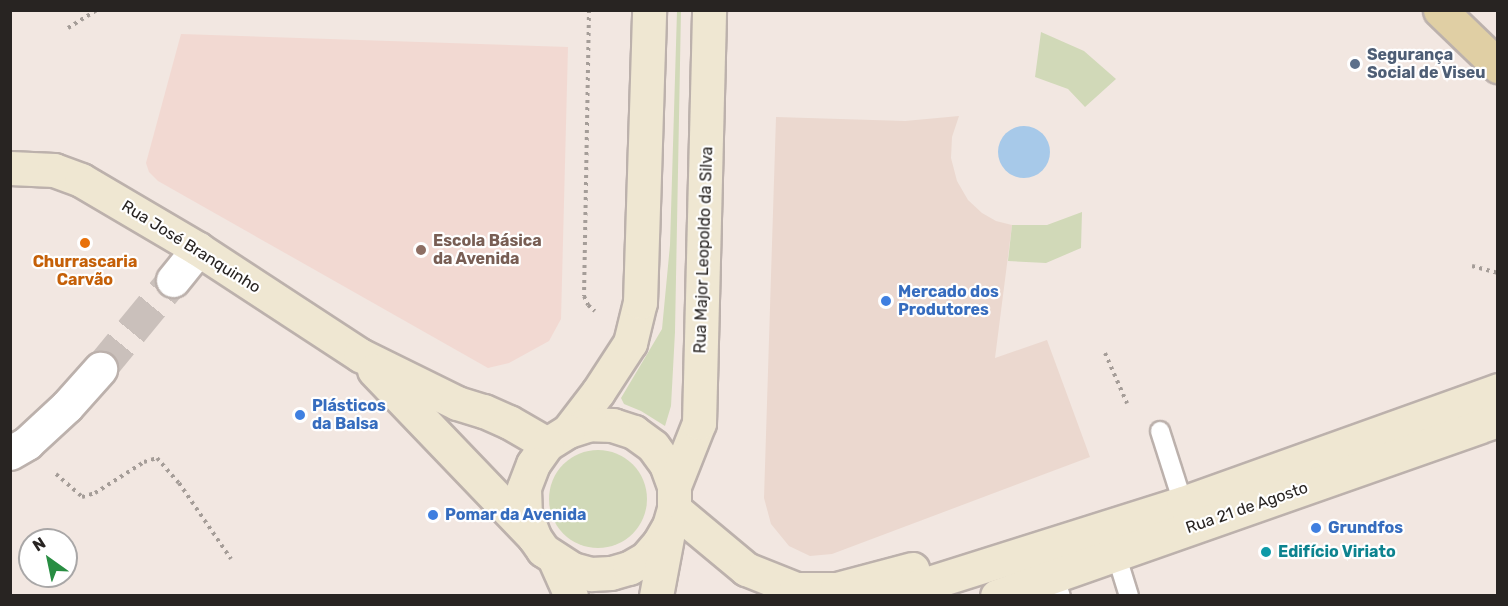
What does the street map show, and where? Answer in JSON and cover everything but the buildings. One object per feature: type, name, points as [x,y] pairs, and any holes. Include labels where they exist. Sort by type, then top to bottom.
[{"type":"main road","points":[[1440,10],[1497,66]]},
{"type":"street","points":[[571,596],[525,513],[524,488],[533,464],[598,392],[630,343],[640,302],[649,10]]},
{"type":"street","name":"Rua Major Leopoldo da Silva","points":[[544,548],[572,569],[591,574],[610,573],[629,568],[646,558],[659,543],[699,423],[709,10]]},
{"type":"street","name":"Rua José Branquinho","points":[[10,168],[54,170],[81,180],[198,249],[360,355],[457,403],[484,411],[509,423],[558,437]]},
{"type":"street","points":[[173,280],[198,249]]},
{"type":"street","name":"Rua José Branquinho","points":[[360,355],[544,548]]},
{"type":"street","points":[[19,448],[67,406],[100,369]]},
{"type":"street","name":"Rua 21 de Agosto","points":[[997,596],[1056,590],[1110,540],[1183,503],[1497,390]]},
{"type":"street","name":"Rua 21 de Agosto","points":[[888,596],[1110,540],[1497,420]]},
{"type":"street","points":[[558,437],[590,424],[613,425],[634,432],[653,446],[666,464],[672,507]]},
{"type":"street","name":"Rua Major Leopoldo da Silva","points":[[656,596],[672,507]]},
{"type":"street","name":"Rua 21 de Agosto","points":[[672,507],[746,569],[796,589],[837,589],[903,572],[1044,527],[1072,522],[1110,540]]},
{"type":"lane","points":[[1160,431],[1183,503]]},
{"type":"lane","points":[[1110,540],[1129,596]]},
{"type":"path","points":[[68,28],[96,10]]},
{"type":"path","points":[[589,10],[584,296],[588,305],[601,312]]},
{"type":"path","points":[[1472,266],[1497,273]]},
{"type":"path","points":[[1105,353],[1127,403]]},
{"type":"path","points":[[19,448],[82,497],[95,493],[144,462],[157,458],[179,483],[231,559]]},
{"type":"shaded area","name":"Escola Básica da Avenida","points":[[181,34],[568,47],[561,319],[549,341],[509,363],[488,368],[158,181],[149,172],[146,163]]},
{"type":"shaded area","name":"Mercado dos Produtores","points":[[959,116],[952,137],[951,158],[957,181],[968,200],[982,213],[996,221],[1012,225],[995,358],[1047,340],[1090,457],[832,554],[810,556],[789,546],[771,524],[764,498],[776,117],[905,121]]},
{"type":"green space","points":[[677,11],[681,11],[675,332],[671,406],[665,426],[641,411],[624,404],[621,398],[662,329],[670,245]]},
{"type":"green space","points":[[1041,32],[1084,51],[1116,79],[1085,107],[1068,89],[1035,77]]},
{"type":"green space","points":[[1082,212],[1081,248],[1046,263],[1008,261],[1012,225],[1047,225]]},
{"type":"green space","points":[[598,450],[617,454],[633,464],[643,480],[647,499],[643,518],[633,534],[617,544],[598,548],[579,544],[563,534],[553,518],[549,499],[553,480],[563,464],[579,454]]},
{"type":"water","points":[[1019,126],[1029,126],[1043,133],[1050,152],[1043,171],[1029,178],[1019,178],[1009,174],[1002,167],[998,157],[998,147],[1002,137],[1009,130]]},
{"type":"tunnel","points":[[100,369],[173,280]]},
{"type":"place","name":"Segurança Social de Viseu","points":[[1355,64]]},
{"type":"place","name":"Churrascaria Carvão","points":[[85,243]]},
{"type":"place","name":"Escola Básica da Avenida","points":[[421,250]]},
{"type":"place","name":"Mercado dos Produtores","points":[[886,301]]},
{"type":"place","name":"Plásticos da Balsa","points":[[300,415]]},
{"type":"place","name":"Pomar da Avenida","points":[[433,515]]},
{"type":"place","name":"Grundfos","points":[[1316,528]]},
{"type":"place","name":"Edifício Viriato","points":[[1266,552]]}]
